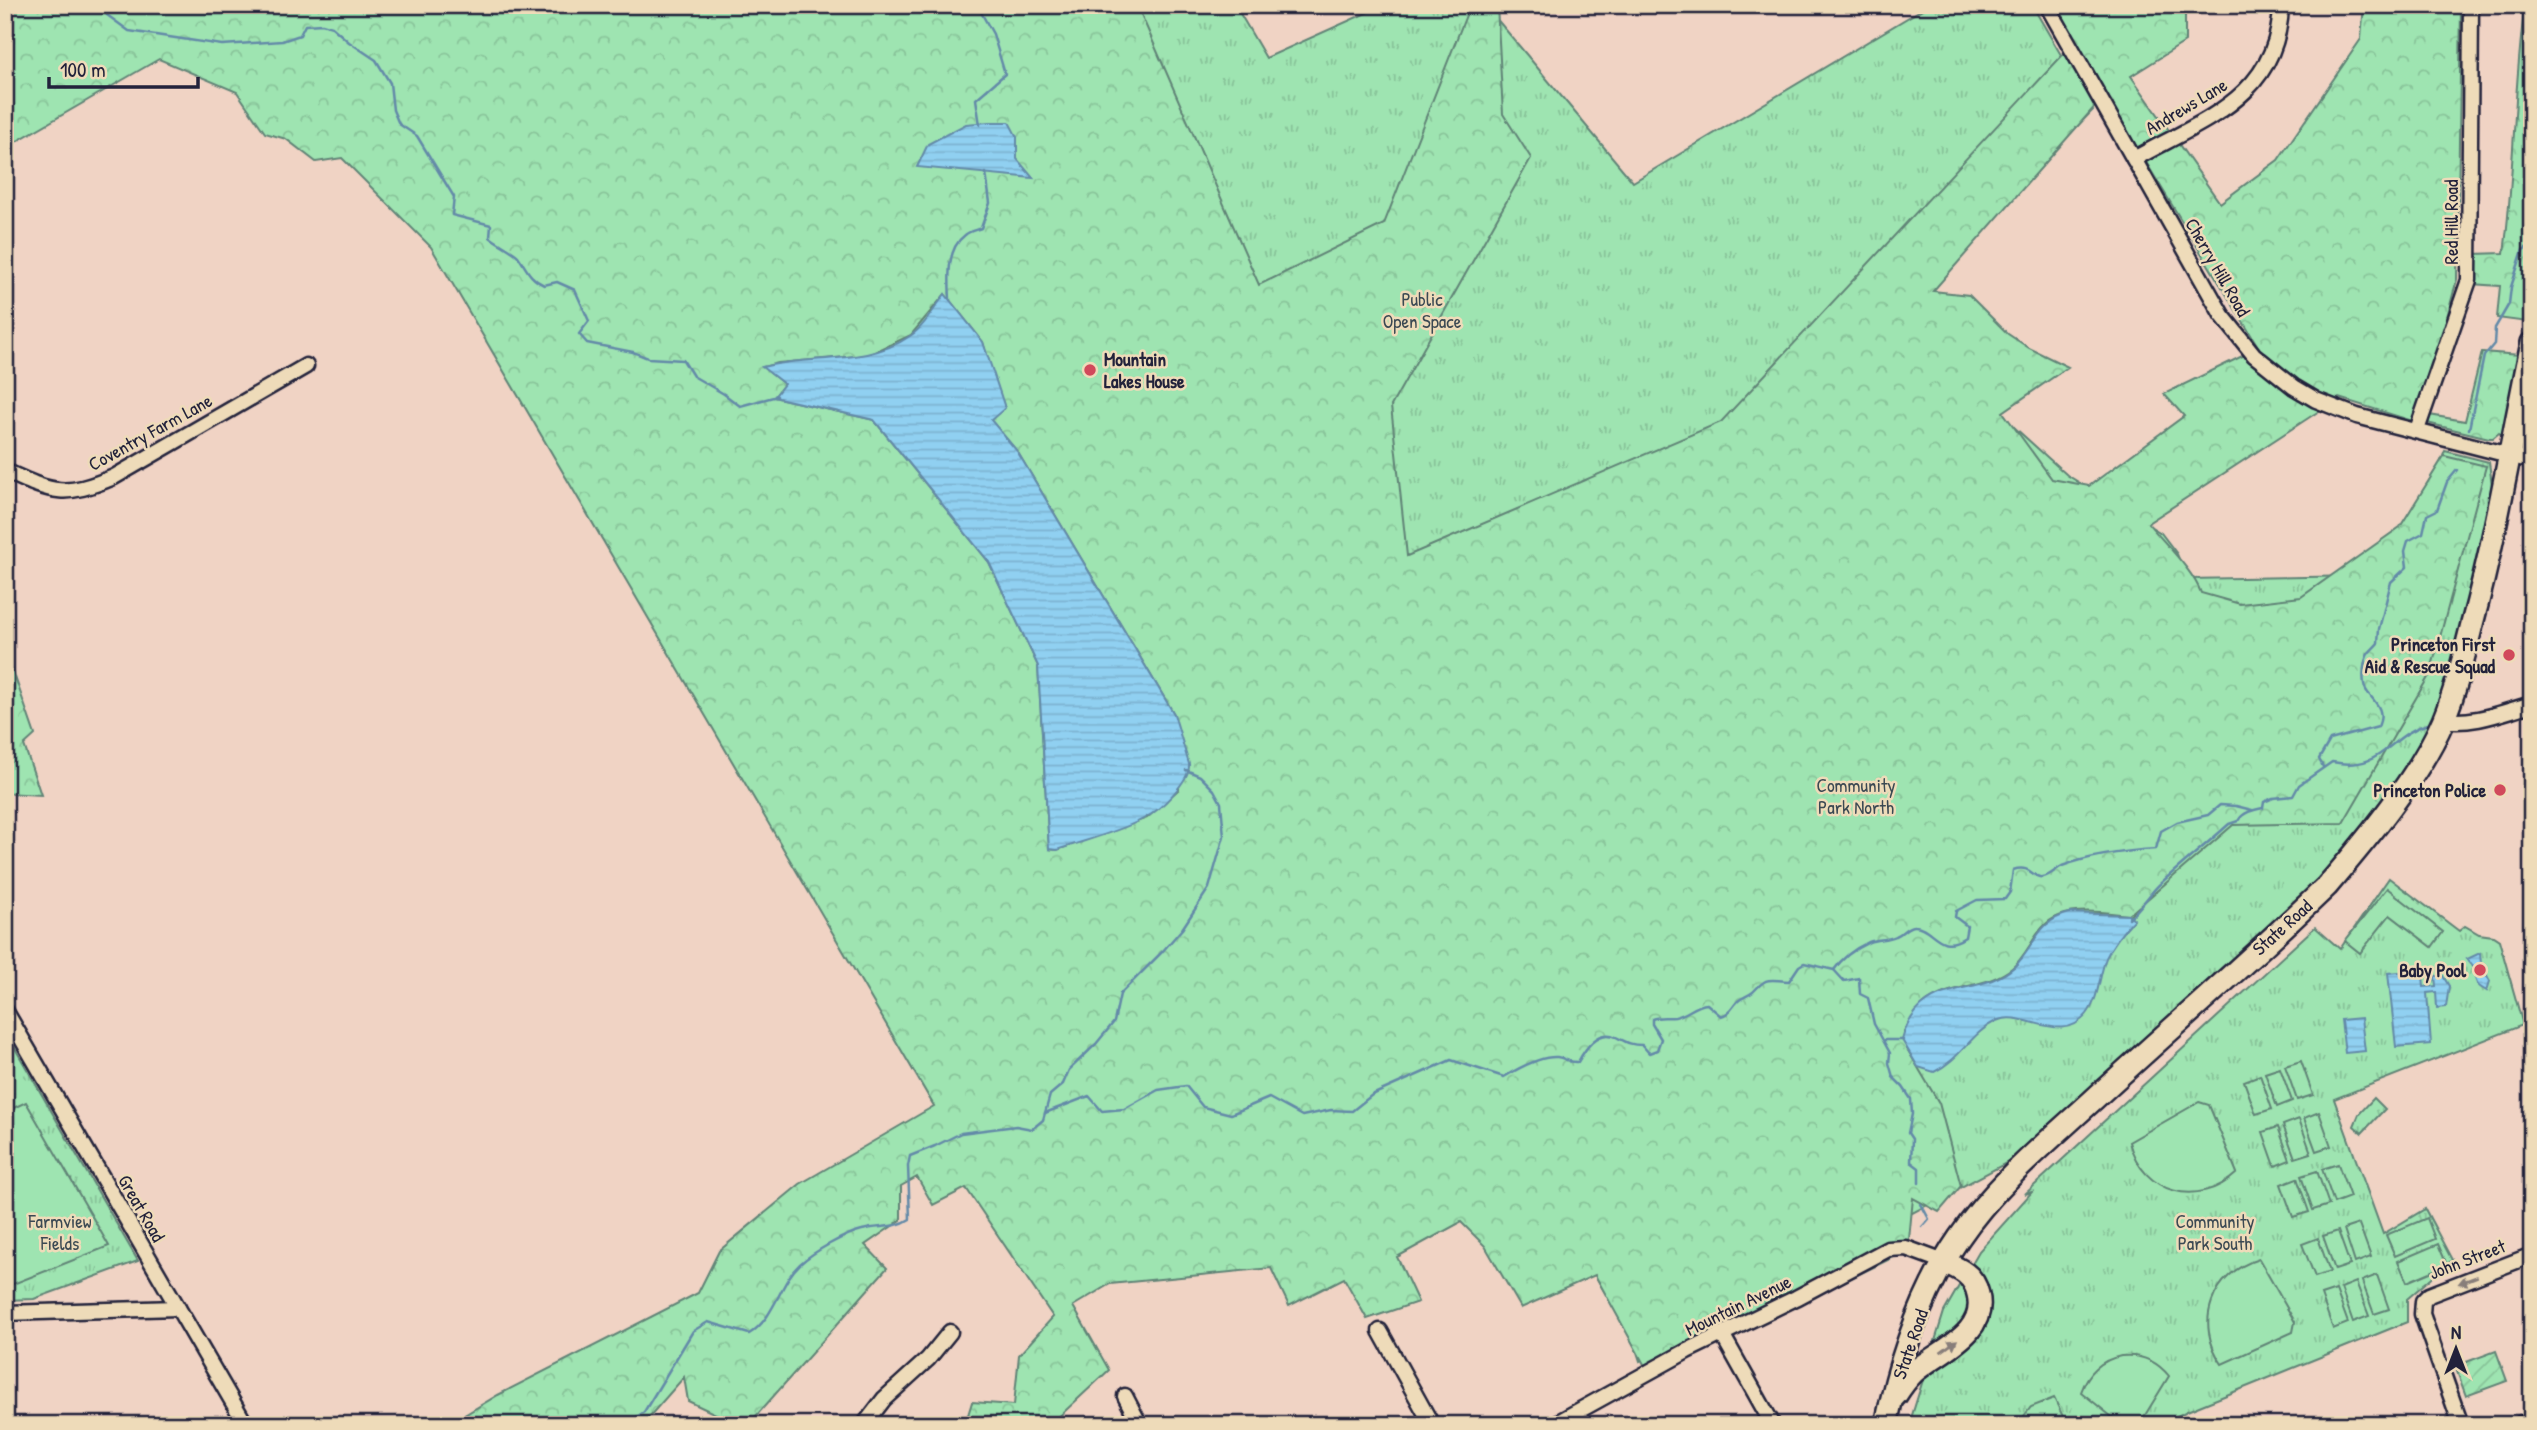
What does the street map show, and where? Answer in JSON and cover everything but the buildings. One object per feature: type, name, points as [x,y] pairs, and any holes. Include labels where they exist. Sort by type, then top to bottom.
[{"type":"highway","name":"State Road","points":[[1887,1419],[1911,1334],[1944,1262],[1976,1214],[1998,1189],[2327,886],[2354,855],[2420,762],[2443,720],[2480,595],[2532,343]]},
{"type":"highway","points":[[1887,1419],[1904,1383],[1914,1372],[1965,1334],[1977,1319],[1977,1288],[1964,1271],[1944,1262]]},
{"type":"street","name":"Cherry Hill Road","points":[[2047,5],[2222,316],[2254,355],[2294,387],[2316,400],[2357,416],[2532,461]]},
{"type":"street","name":"Andrews Lane","points":[[2134,159],[2232,103],[2255,82],[2268,63],[2277,42],[2281,27],[2281,5]]},
{"type":"street","name":"Red Hill Road","points":[[2417,430],[2469,280],[2471,5]]},
{"type":"street","name":"Coventry Farm Lane","points":[[5,471],[41,487],[65,491],[83,490],[114,477],[306,366]]},
{"type":"street","points":[[2443,720],[2456,723],[2472,721],[2532,704]]},
{"type":"street","name":"Great Road","points":[[5,1010],[246,1425]]},
{"type":"street","name":"Mountain Avenue","points":[[1553,1425],[1888,1249],[1906,1248],[1944,1262]]},
{"type":"street","name":"John Street","points":[[2461,1425],[2426,1322],[2423,1301],[2429,1295],[2532,1255]]},
{"type":"street","points":[[5,1313],[178,1308]]},
{"type":"street","points":[[864,1425],[876,1408],[928,1360],[950,1332]]},
{"type":"street","points":[[1380,1332],[1432,1425]]},
{"type":"street","points":[[1722,1334],[1773,1425]]},
{"type":"street","points":[[1125,1396],[1140,1425]]},
{"type":"street","points":[[2520,1425],[2532,1420]]},
{"type":"green space","points":[[5,5],[1137,5],[1259,285],[1384,224],[1470,5],[1497,5],[1503,114],[1531,158],[1391,406],[1407,556],[1721,422],[2071,46],[2047,5],[2185,5],[2185,42],[2131,76],[2220,203],[2278,160],[2361,39],[2364,5],[2461,5],[2457,279],[2419,423],[2339,398],[2148,523],[2185,566],[2201,593],[2240,604],[2301,597],[2400,527],[2444,456],[2486,466],[2430,674],[2343,823],[2233,825],[2129,915],[2085,912],[2059,916],[2044,925],[2018,962],[2002,975],[1944,993],[1923,1005],[1904,1032],[1907,1049],[1939,1103],[1961,1186],[1939,1212],[1913,1198],[1908,1250],[1651,1377],[1595,1275],[1521,1308],[1485,1246],[1461,1222],[1397,1257],[1418,1302],[1367,1319],[1344,1278],[1289,1306],[1271,1268],[1110,1284],[1073,1306],[1109,1370],[1050,1425],[965,1425],[972,1402],[1014,1405],[1019,1355],[1053,1317],[966,1188],[933,1205],[917,1177],[901,1186],[901,1220],[865,1245],[887,1268],[748,1425],[739,1425],[688,1401],[684,1377],[642,1425],[448,1425],[498,1395],[698,1293],[719,1251],[800,1184],[934,1106],[431,247],[342,158],[316,162],[286,139],[265,133],[237,92],[159,59],[5,148]],"holes":[[[2105,95],[2259,348],[2164,394],[2184,416],[2089,486],[2052,479],[2003,412],[2068,367],[2029,348],[2008,334],[1969,295],[1933,291]],[[945,294],[983,342],[988,360],[990,420],[1017,451],[1174,714],[1179,789],[1147,818],[1057,850],[1049,849],[1038,666],[989,562],[874,420],[774,397],[784,384],[763,367],[778,363],[868,355],[911,335]]]},
{"type":"green space","points":[[959,5],[1235,5],[1266,58],[1384,5],[1485,5],[1633,182],[1929,5],[2032,5],[2093,110],[1914,294],[1961,379],[2067,475],[2161,533],[2177,554],[2187,579],[2417,575],[2430,489],[2445,451],[2489,462],[2493,493],[2485,537],[2442,706],[2426,739],[2380,809],[2337,862],[2295,906],[2027,1152],[1715,1318],[1640,1361],[1634,1343],[1554,1204],[459,284]]},
{"type":"green space","points":[[2525,5],[2532,5],[2532,299],[2527,322],[2497,318],[2500,286],[2471,284],[2473,254],[2504,253]]},
{"type":"green space","points":[[2482,352],[2520,355],[2503,436],[2499,433],[2489,438],[2427,423],[2429,415],[2465,421]]},
{"type":"green space","points":[[5,648],[35,735],[24,745],[41,795],[5,793]]},
{"type":"green space","name":"Community Park South","points":[[2389,878],[2459,931],[2465,926],[2499,940],[2523,1025],[2334,1099],[2383,1234],[2425,1209],[2452,1260],[2407,1299],[2407,1322],[2187,1411],[2160,1425],[1909,1425],[1944,1312],[1979,1251],[2032,1192],[2025,1194],[2315,927],[2340,949]]},
{"type":"green space","points":[[2387,888],[2443,932],[2432,947],[2390,915],[2360,953],[2345,941]]},
{"type":"green space","name":"Farmview Fields","points":[[5,1031],[138,1261],[34,1299],[5,1300]]},
{"type":"green space","points":[[2301,1061],[2313,1095],[2297,1100],[2285,1066]]},
{"type":"green space","points":[[2280,1068],[2292,1101],[2277,1107],[2265,1073]]},
{"type":"green space","points":[[2260,1075],[2272,1109],[2256,1114],[2244,1081]]},
{"type":"green space","points":[[2374,1098],[2385,1109],[2362,1133],[2354,1126],[2359,1114]]},
{"type":"green space","points":[[26,1102],[109,1246],[8,1286],[5,1281],[5,1112]]},
{"type":"green space","points":[[2199,1102],[2209,1105],[2237,1173],[2206,1191],[2189,1193],[2159,1184],[2146,1174],[2136,1160],[2129,1142]]},
{"type":"green space","points":[[2319,1112],[2331,1146],[2316,1151],[2304,1118]]},
{"type":"green space","points":[[2299,1119],[2311,1153],[2295,1158],[2283,1125]]},
{"type":"green space","points":[[2278,1127],[2290,1160],[2275,1166],[2263,1132]]},
{"type":"green space","points":[[2338,1164],[2350,1197],[2334,1203],[2322,1169]]},
{"type":"green space","points":[[2317,1171],[2329,1205],[2313,1210],[2301,1176]]},
{"type":"green space","points":[[2297,1178],[2309,1212],[2293,1217],[2281,1184]]},
{"type":"green space","points":[[2427,1218],[2435,1239],[2395,1256],[2386,1235]]},
{"type":"green space","points":[[2359,1224],[2371,1257],[2355,1263],[2344,1229]]},
{"type":"green space","points":[[2338,1231],[2350,1265],[2335,1270],[2323,1236]]},
{"type":"green space","points":[[2318,1238],[2330,1272],[2315,1277],[2302,1244]]},
{"type":"green space","points":[[2438,1244],[2447,1265],[2407,1282],[2398,1261]]},
{"type":"green space","points":[[2259,1259],[2295,1322],[2293,1332],[2222,1364],[2213,1348],[2209,1332],[2212,1301],[2229,1276]]},
{"type":"green space","points":[[2377,1275],[2389,1309],[2374,1314],[2362,1281]]},
{"type":"green space","points":[[2356,1282],[2369,1316],[2353,1322],[2341,1288]]},
{"type":"green space","points":[[2336,1290],[2348,1323],[2333,1329],[2321,1295]]},
{"type":"green space","points":[[2496,1351],[2507,1381],[2466,1396],[2455,1366]]},
{"type":"green space","points":[[2121,1356],[2148,1360],[2169,1376],[2139,1425],[2122,1425],[2081,1392],[2087,1378],[2096,1368],[2107,1360]]},
{"type":"green space","points":[[2054,1398],[2067,1425],[2017,1425],[2031,1407]]},
{"type":"water","points":[[1009,122],[1017,137],[1017,159],[1033,178],[917,167],[928,144],[966,124]]},
{"type":"water","points":[[945,294],[983,342],[1005,408],[991,420],[1017,451],[1174,714],[1189,764],[1180,786],[1151,814],[1136,823],[1057,850],[1049,849],[1038,666],[989,562],[874,420],[774,397],[784,384],[762,367],[876,352],[910,336]]},
{"type":"water","points":[[2070,913],[2129,915],[2134,919],[2118,937],[2106,958],[2087,1014],[2077,1023],[2066,1027],[2007,1018],[1996,1021],[1979,1032],[1943,1067],[1934,1072],[1918,1067],[1902,1040],[1910,1020],[1922,1006],[1951,991],[2000,977],[2014,967],[2043,928]]},
{"type":"water","name":"Baby Pool","points":[[2480,953],[2481,964],[2490,981],[2487,991],[2477,984],[2474,968],[2467,959]]},
{"type":"water","points":[[2425,970],[2424,987],[2436,986],[2435,976],[2443,976],[2449,986],[2446,1007],[2437,1008],[2436,992],[2427,993],[2431,1044],[2396,1047],[2388,973]]},
{"type":"water","points":[[2361,1018],[2365,1051],[2345,1053],[2341,1020]]},
{"type":"waterway","points":[[99,5],[107,15],[129,31],[222,45],[282,41],[300,35],[305,25],[322,24],[332,27],[376,60],[390,83],[393,110],[399,124],[417,136],[454,197],[452,215],[491,225],[490,237],[516,254],[539,282],[544,285],[557,282],[575,290],[589,321],[579,334],[587,343],[633,352],[648,358],[683,360],[693,376],[740,406],[777,396]]},
{"type":"waterway","points":[[977,5],[993,34],[1005,74],[976,99],[980,125]]},
{"type":"waterway","points":[[950,300],[950,265],[954,248],[967,234],[981,228],[990,203],[986,173]]},
{"type":"waterway","points":[[2469,429],[2484,356],[2494,344],[2495,328],[2509,304],[2511,287],[2523,250],[2532,244]]},
{"type":"waterway","points":[[2323,767],[2319,759],[2330,740],[2378,727],[2381,716],[2379,708],[2364,685],[2366,660],[2369,652],[2378,643],[2391,582],[2407,567],[2405,551],[2408,541],[2423,533],[2427,515],[2437,510],[2447,482],[2457,470]]},
{"type":"waterway","points":[[2129,918],[2157,886],[2229,824],[2249,812],[2263,808],[2264,802],[2273,798],[2293,796],[2299,785],[2332,762],[2350,764],[2375,758],[2403,736],[2428,724]]},
{"type":"waterway","points":[[625,1425],[644,1412],[693,1331],[708,1322],[749,1334],[765,1319],[793,1272],[813,1254],[855,1232],[899,1224],[910,1219],[910,1156],[961,1133],[1016,1126],[1032,1129],[1043,1120],[1050,1095],[1063,1084],[1069,1070],[1114,1022],[1120,994],[1182,929],[1209,888],[1224,836],[1221,803],[1214,790],[1200,776],[1186,770]]},
{"type":"waterway","points":[[1045,1113],[1089,1096],[1102,1111],[1124,1109],[1158,1090],[1186,1086],[1203,1107],[1231,1114],[1269,1098],[1302,1116],[1331,1110],[1352,1111],[1372,1095],[1451,1060],[1504,1077],[1544,1059],[1557,1057],[1578,1062],[1593,1041],[1603,1035],[1642,1045],[1649,1053],[1657,1050],[1661,1039],[1652,1019],[1679,1016],[1707,1004],[1721,1016],[1724,1015],[1765,981],[1789,981],[1804,963],[1834,970],[1845,957],[1864,944],[1899,935],[1912,926],[1921,927],[1942,941],[1956,942],[1965,937],[1967,926],[1955,917],[1956,911],[1977,900],[2005,899],[2010,892],[2013,870],[2024,869],[2043,877],[2062,866],[2085,859],[2156,849],[2161,831],[2177,822],[2208,815],[2220,805],[2252,810]]},
{"type":"waterway","points":[[1834,970],[1844,981],[1859,978],[1860,994],[1868,998],[1874,1024],[1890,1053],[1889,1063],[1893,1077],[1911,1099],[1912,1114],[1908,1133],[1912,1139],[1911,1162],[1919,1168],[1919,1183]]},
{"type":"waterway","points":[[1885,1040],[1903,1040]]},
{"type":"waterway","points":[[1921,1204],[1929,1219],[1922,1227]]},
{"type":"place","name":"Mountain Lakes House","points":[[1090,370]]},
{"type":"place","name":"Princeton First Aid & Rescue Squad","points":[[2509,655]]},
{"type":"place","name":"Princeton Police","points":[[2500,790]]},
{"type":"place","name":"Baby Pool","points":[[2480,970]]},
{"type":"park label","name":"Public Open Space","points":[[1422,310]]},
{"type":"park label","name":"Community Park North","points":[[1856,796]]}]
